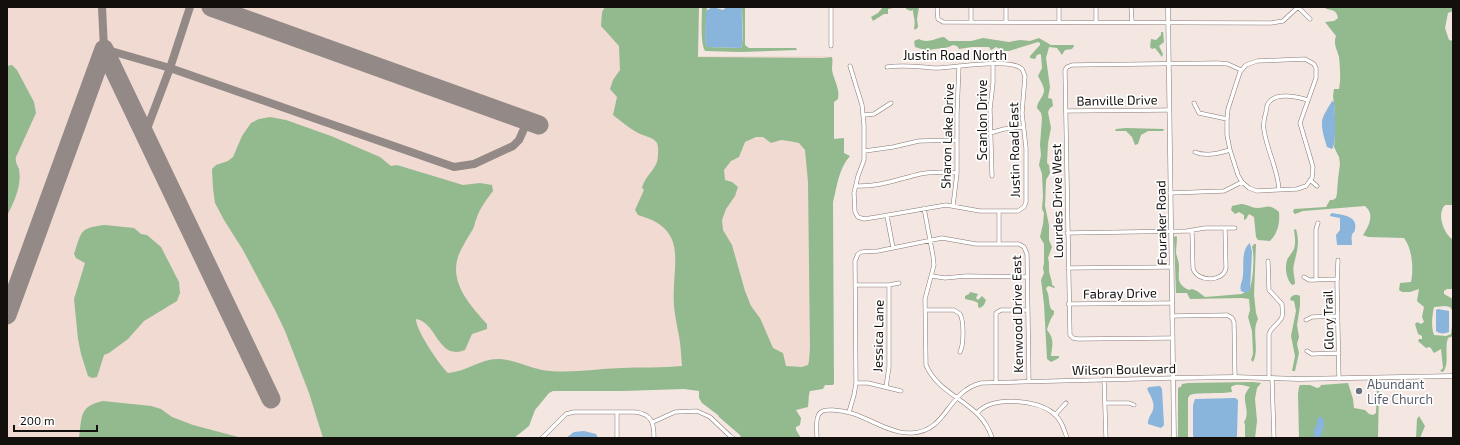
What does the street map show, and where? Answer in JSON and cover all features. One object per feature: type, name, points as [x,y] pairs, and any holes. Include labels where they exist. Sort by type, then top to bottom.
[{"type":"main road","name":"Fouraker Road","points":[[1168,7],[1174,438]]},
{"type":"main road","name":"Wilson Boulevard","points":[[1173,378],[1340,379],[1453,376]]},
{"type":"street","points":[[831,7],[831,46]]},
{"type":"street","points":[[937,7],[938,19],[944,22],[1271,23],[1283,21],[1298,7],[1310,19]]},
{"type":"street","points":[[971,22],[972,7]]},
{"type":"street","points":[[1006,7],[1006,22]]},
{"type":"street","points":[[1059,7],[1059,22]]},
{"type":"street","points":[[1096,7],[1096,22]]},
{"type":"street","points":[[1131,7],[1132,22]]},
{"type":"street","points":[[1304,59],[1314,64],[1316,68],[1316,78],[1300,125],[1313,167],[1312,176],[1306,186],[1279,190],[1253,190],[1242,182],[1238,175],[1227,135],[1227,119],[1229,102],[1241,70],[1246,65],[1257,60],[1304,59]]},
{"type":"street","points":[[1169,63],[1218,62],[1228,64],[1241,70]]},
{"type":"street","name":"Lourdes Drive West","points":[[1169,63],[1070,65],[1067,67],[1065,72],[1069,332],[1072,338],[1078,339],[1172,338]]},
{"type":"street","name":"Justin Road North","points":[[887,67],[911,65],[936,68],[974,64],[993,64],[1016,65],[1022,69]]},
{"type":"street","name":"Scanlon Drive","points":[[992,176],[990,109],[993,83],[993,64]]},
{"type":"street","points":[[849,412],[856,382],[855,261],[858,254],[947,238],[976,244],[999,244],[999,211],[939,206],[864,219],[858,217],[855,212],[854,198],[864,160],[864,115],[850,66]]},
{"type":"street","name":"Sharon Lake Drive","points":[[953,206],[958,173],[957,113],[959,66]]},
{"type":"street","name":"Justin Road East","points":[[999,211],[1018,211],[1024,207],[1026,202],[1026,166],[1022,113],[1025,76],[1022,69]]},
{"type":"street","points":[[1279,190],[1277,173],[1264,128],[1264,118],[1267,105],[1270,101],[1277,97],[1298,96],[1308,100]]},
{"type":"street","points":[[864,115],[874,114],[891,103]]},
{"type":"street","points":[[1194,103],[1198,113],[1227,119]]},
{"type":"street","name":"Banville Drive","points":[[1066,111],[1169,110]]},
{"type":"street","points":[[990,133],[1024,126]]},
{"type":"street","points":[[865,151],[893,148],[919,141],[958,140]]},
{"type":"street","points":[[1195,152],[1200,154],[1214,154],[1230,150]]},
{"type":"street","points":[[856,186],[874,185],[935,172],[958,173]]},
{"type":"street","points":[[1310,180],[1316,186]]},
{"type":"street","points":[[1170,193],[1224,191],[1242,182]]},
{"type":"street","points":[[924,208],[934,265],[926,296],[926,365],[935,381],[977,412],[984,420],[992,438]]},
{"type":"street","points":[[886,216],[893,248]]},
{"type":"street","points":[[1316,280],[1316,229],[1318,223]]},
{"type":"street","points":[[1067,233],[1192,231],[1205,228],[1235,228]]},
{"type":"street","points":[[1192,231],[1194,273],[1202,278],[1217,278],[1224,273],[1226,268],[1225,228]]},
{"type":"street","name":"Kenwood Drive East","points":[[999,244],[1017,243],[1024,247],[1027,254],[1029,381]]},
{"type":"street","name":"Glory Trail","points":[[1338,260],[1337,280],[1340,379]]},
{"type":"street","points":[[1268,261],[1269,290],[1282,304],[1282,314],[1280,320],[1271,329],[1269,334],[1274,438]]},
{"type":"street","points":[[1068,268],[1171,267]]},
{"type":"street","points":[[932,276],[945,278],[966,276],[1027,277]]},
{"type":"street","points":[[1304,277],[1309,280],[1337,280]]},
{"type":"street","points":[[855,284],[889,285],[900,283]]},
{"type":"street","name":"Jessica Lane","points":[[886,387],[889,371],[889,285]]},
{"type":"street","name":"Fabray Drive","points":[[1068,304],[1172,303]]},
{"type":"street","points":[[925,310],[954,310],[960,314],[963,319],[962,344],[960,352]]},
{"type":"street","points":[[996,382],[997,312],[1001,310],[1028,310]]},
{"type":"street","points":[[1172,316],[1227,315],[1231,317],[1234,322],[1235,378]]},
{"type":"street","points":[[1306,320],[1312,317],[1338,316]]},
{"type":"street","points":[[1307,351],[1312,354],[1339,353]]},
{"type":"street","name":"Wilson Boulevard","points":[[817,438],[817,420],[820,412],[826,410],[849,412],[861,415],[895,431],[905,433],[928,429],[935,425],[956,397],[965,390],[981,383],[1173,378]]},
{"type":"street","points":[[1104,380],[1106,438]]},
{"type":"street","points":[[856,382],[868,383],[901,391]]},
{"type":"street","points":[[977,412],[994,403],[1024,402],[1038,405],[1055,415],[1062,425],[1067,438]]},
{"type":"street","points":[[1055,415],[1066,402]]},
{"type":"street","points":[[1105,403],[1129,403],[1134,405]]},
{"type":"street","points":[[542,438],[566,414],[574,412],[617,412],[643,413],[649,417],[653,422],[654,438]]},
{"type":"street","points":[[617,412],[618,438]]},
{"type":"street","points":[[653,422],[674,412],[697,412],[710,416],[733,438]]},
{"type":"shaded area","points":[[7,7],[697,7],[696,56],[829,56],[833,380],[551,389],[511,438],[7,438]]},
{"type":"green space","points":[[605,7],[699,7],[698,57],[832,57],[832,70],[838,88],[838,99],[834,102],[834,139],[844,138],[844,153],[850,156],[843,166],[833,202],[834,383],[833,385],[825,385],[823,389],[810,391],[808,407],[796,410],[801,418],[800,425],[796,427],[796,430],[801,438],[741,438],[740,435],[718,415],[702,403],[699,398],[699,391],[684,389],[553,391],[549,393],[535,410],[529,426],[514,438],[323,438],[309,393],[285,331],[243,250],[215,203],[212,169],[216,165],[228,161],[233,157],[242,136],[251,123],[259,119],[270,117],[286,120],[331,136],[380,157],[391,166],[397,165],[463,185],[480,183],[492,185],[493,191],[480,210],[473,229],[459,254],[456,264],[456,274],[462,292],[487,324],[487,329],[472,334],[465,350],[456,352],[443,346],[429,327],[416,319],[419,331],[434,355],[448,373],[485,361],[498,359],[509,360],[542,370],[562,372],[682,366],[674,306],[675,250],[672,239],[666,230],[655,221],[638,215],[635,210],[644,190],[642,188],[643,184],[657,162],[658,145],[653,139],[628,127],[613,115],[617,97],[610,89],[613,80],[620,70],[619,46],[601,26],[602,12]],"holes":[[[756,137],[763,137],[771,143],[781,140],[799,143],[805,150],[808,182],[810,348],[808,365],[802,367],[786,366],[783,353],[773,348],[760,318],[751,306],[745,291],[732,245],[723,230],[722,220],[726,209],[735,196],[738,187],[732,182],[725,180],[724,170],[731,161],[739,157],[745,142]]]},
{"type":"green space","points":[[702,7],[707,7],[705,40],[707,47],[741,48],[743,35],[742,7],[745,7],[745,45],[749,48],[796,48],[797,50],[740,52],[705,51],[702,36]]},
{"type":"green space","points":[[883,7],[898,7],[888,9],[888,14],[884,14],[873,21],[871,17],[878,13]]},
{"type":"green space","points":[[906,7],[919,7],[917,19],[918,27],[915,30],[913,10],[911,11],[906,9]]},
{"type":"green space","points":[[1324,7],[1453,7],[1453,11],[1448,13],[1445,28],[1449,40],[1453,41],[1453,205],[1445,205],[1442,209],[1441,218],[1444,229],[1453,240],[1453,289],[1447,289],[1444,291],[1444,294],[1453,299],[1453,336],[1448,338],[1447,360],[1443,372],[1440,371],[1443,368],[1441,349],[1434,353],[1430,347],[1426,348],[1418,341],[1419,339],[1422,339],[1422,336],[1418,334],[1415,324],[1417,322],[1421,324],[1424,322],[1422,317],[1424,307],[1417,301],[1419,289],[1410,292],[1402,292],[1399,290],[1400,283],[1411,282],[1412,277],[1411,253],[1404,238],[1368,237],[1363,235],[1370,220],[1370,213],[1365,206],[1303,211],[1295,214],[1293,212],[1294,209],[1326,207],[1330,200],[1336,198],[1337,193],[1340,164],[1339,157],[1334,147],[1335,113],[1333,96],[1334,89],[1339,89],[1340,65],[1335,44],[1336,36],[1325,22],[1334,21],[1338,18],[1336,12]],"holes":[[[1434,307],[1450,307],[1452,310],[1451,334],[1446,336],[1434,335],[1432,329]]]},
{"type":"green space","points":[[1161,32],[1163,32],[1164,42],[1159,46],[1163,54],[1162,57],[1155,48],[1152,49],[1150,47],[1151,39],[1156,40],[1161,35]]},
{"type":"green space","points":[[944,37],[949,41],[971,41],[983,38],[1009,42],[1020,40],[1030,41],[1039,38],[1051,45],[1074,45],[1072,49],[1065,50],[1062,55],[1057,48],[1049,47],[1046,58],[1050,87],[1048,98],[1052,99],[1053,106],[1048,112],[1051,128],[1048,143],[1047,163],[1049,165],[1050,173],[1046,180],[1045,206],[1049,225],[1049,240],[1052,247],[1048,258],[1049,271],[1052,285],[1055,287],[1049,286],[1046,289],[1051,309],[1054,311],[1047,330],[1050,333],[1052,340],[1051,356],[1059,356],[1059,358],[1051,362],[1047,359],[1041,280],[1044,273],[1044,244],[1040,237],[1044,213],[1042,209],[1042,174],[1039,165],[1041,155],[1040,145],[1042,118],[1041,113],[1037,108],[1044,89],[1038,76],[1042,68],[1041,55],[1037,55],[1035,59],[1030,58],[1040,43],[1038,42],[1009,51],[1004,51],[996,47],[991,50],[989,47],[959,49],[957,46],[953,45],[928,51],[915,47],[914,41],[919,39],[928,41]]},
{"type":"green space","points":[[12,65],[17,70],[34,102],[36,113],[16,157],[20,175],[19,182],[15,199],[7,216],[7,66]]},
{"type":"green space","points":[[1116,129],[1164,129],[1163,131],[1148,131],[1141,135],[1138,144],[1135,145],[1132,137],[1126,131],[1115,131]]},
{"type":"green space","points":[[1241,204],[1255,208],[1270,207],[1279,212],[1278,228],[1270,241],[1258,240],[1256,237],[1254,217],[1249,214],[1244,220],[1244,215],[1239,212],[1235,214],[1231,210],[1232,206]]},
{"type":"green space","points":[[105,225],[134,228],[141,234],[147,235],[161,247],[179,282],[180,293],[177,301],[144,321],[128,339],[104,355],[97,377],[92,378],[88,376],[81,354],[74,299],[85,263],[76,258],[74,254],[80,236],[86,229]]},
{"type":"green space","points":[[1296,229],[1298,243],[1293,267],[1295,284],[1292,285],[1287,276],[1286,265],[1288,258],[1294,249],[1294,230]]},
{"type":"green space","points":[[1176,236],[1176,253],[1179,264],[1180,283],[1185,288],[1197,291],[1205,297],[1242,294],[1249,291],[1252,282],[1253,269],[1252,247],[1256,244],[1254,295],[1258,319],[1255,329],[1256,352],[1253,362],[1251,360],[1253,354],[1252,331],[1248,317],[1250,310],[1249,299],[1190,299],[1187,293],[1176,293],[1174,237]]},
{"type":"green space","points":[[970,292],[978,294],[976,298],[978,300],[982,296],[986,300],[984,305],[980,308],[978,307],[978,303],[965,299],[965,296]]},
{"type":"green space","points":[[1294,295],[1300,296],[1297,325],[1299,337],[1297,344],[1299,353],[1295,371],[1292,371],[1295,356],[1291,336],[1296,311],[1294,301],[1290,300]]},
{"type":"green space","points":[[1261,383],[1257,388],[1255,399],[1257,421],[1255,438],[1245,438],[1244,422],[1247,412],[1245,396],[1250,387],[1238,385],[1231,387],[1232,392],[1190,395],[1188,398],[1188,438],[1178,438],[1178,389],[1182,384]]},
{"type":"green space","points":[[1348,383],[1354,408],[1365,410],[1369,414],[1373,415],[1376,413],[1377,385],[1379,386],[1378,438],[1299,438],[1298,394],[1300,385],[1310,385],[1317,388],[1321,385]]},
{"type":"green space","points":[[103,401],[151,406],[161,409],[172,417],[193,425],[242,438],[79,438],[82,418],[86,409],[95,403]]},
{"type":"green space","points":[[1419,416],[1425,426],[1420,438],[1416,438],[1417,419]]},
{"type":"water","points":[[713,7],[723,10],[727,7],[742,7],[741,48],[707,47],[705,40],[706,11]]},
{"type":"water","points":[[1332,101],[1334,102],[1335,140],[1332,149],[1327,147],[1323,133],[1322,121]]},
{"type":"water","points":[[1332,213],[1348,216],[1354,221],[1355,229],[1352,236],[1352,245],[1337,245],[1336,235],[1340,230],[1340,218],[1330,216]]},
{"type":"water","points":[[1250,243],[1252,252],[1250,290],[1246,293],[1241,291],[1240,287],[1243,277],[1244,254]]},
{"type":"water","points":[[1436,310],[1449,311],[1449,332],[1439,333],[1436,331]]},
{"type":"water","points":[[1160,386],[1162,389],[1164,425],[1161,428],[1148,424],[1153,411],[1153,404],[1152,398],[1147,389],[1149,387]]},
{"type":"water","points":[[1235,398],[1238,400],[1236,438],[1193,436],[1193,405],[1195,399]]},
{"type":"water","points":[[1318,417],[1321,417],[1324,420],[1324,427],[1320,438],[1309,438],[1315,436],[1313,432]]},
{"type":"water","points":[[584,431],[596,434],[598,438],[566,438],[574,432]]},
{"type":"taxiway","points":[[102,7],[104,49],[170,68],[454,167],[474,164],[513,146],[519,140],[528,120]]},
{"type":"taxiway","points":[[145,134],[170,68],[190,7]]},
{"type":"runway","points":[[211,7],[539,125]]},
{"type":"runway","points":[[7,315],[104,49],[271,399]]},
{"type":"place","name":"Abundant Life Church","points":[[1359,391]]}]
